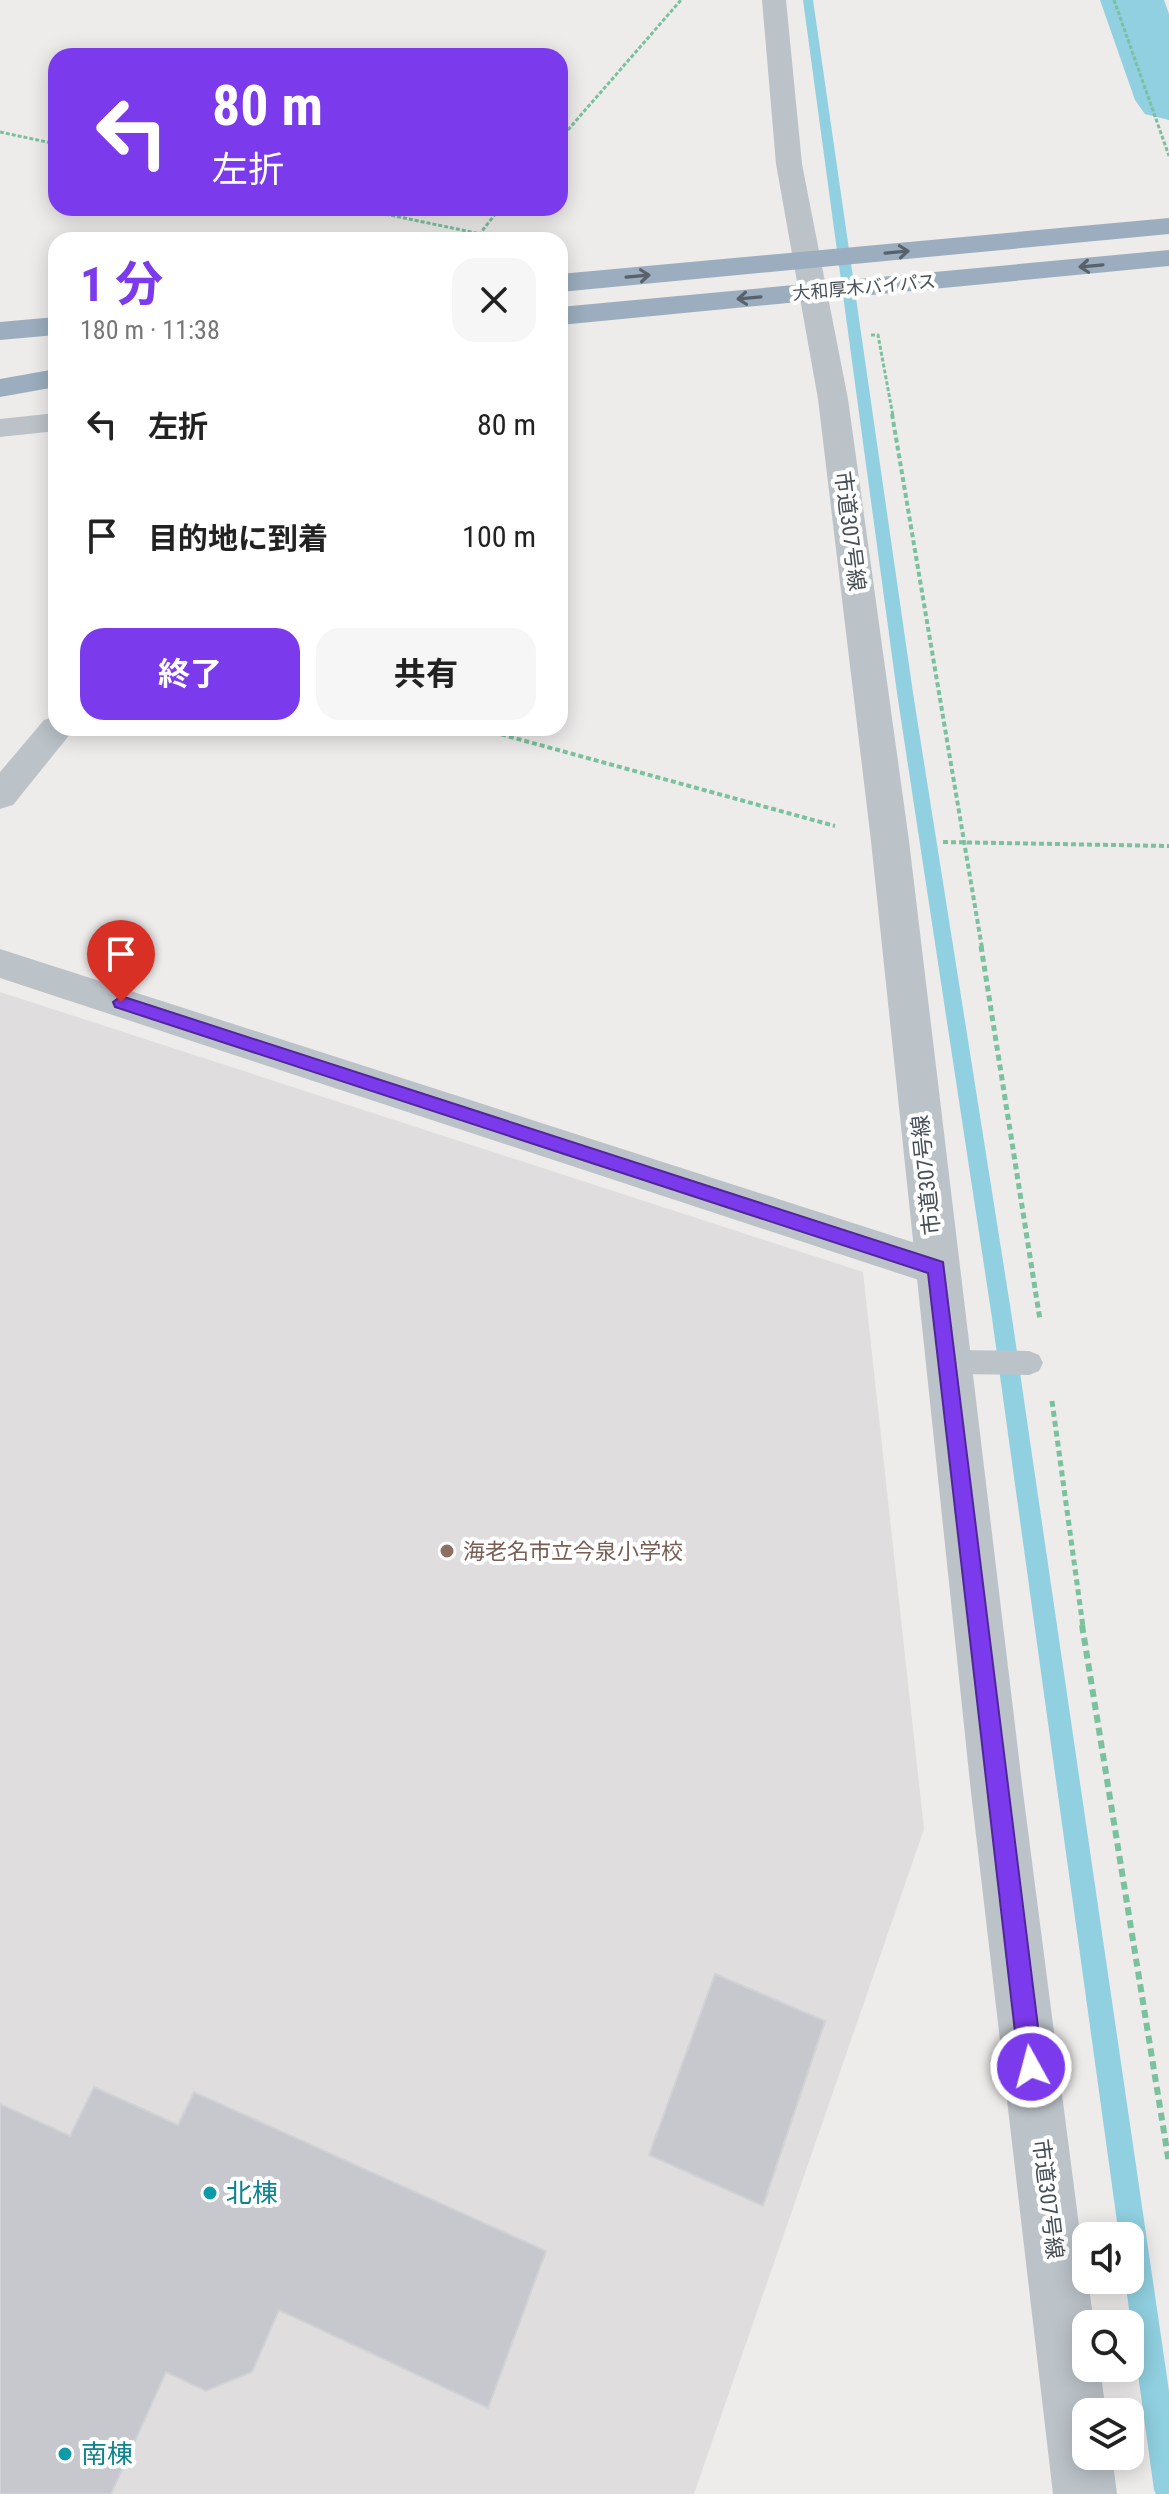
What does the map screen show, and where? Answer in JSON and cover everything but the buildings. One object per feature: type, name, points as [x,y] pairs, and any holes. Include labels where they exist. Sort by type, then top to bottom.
[{"type":"highway","name":"大和厚木バイパス","points":[[568,282],[1169,226]]},
{"type":"highway","name":"大和厚木バイパス","points":[[568,315],[1169,258]]},
{"type":"highway","points":[[0,313],[48,312]]},
{"type":"highway","points":[[0,331],[48,327]]},
{"type":"highway","points":[[0,363],[48,360]]},
{"type":"highway","points":[[0,388],[48,379]]},
{"type":"street","name":"市道307号線","points":[[774,0],[789,164],[833,399],[890,841],[937,1268],[966,1362],[997,1792],[1085,2494]]},
{"type":"street","points":[[0,428],[48,423]]},
{"type":"street","points":[[0,796],[50,736]]},
{"type":"street","points":[[0,963],[937,1268]]},
{"type":"lane","points":[[966,1362],[1029,1363]]},
{"type":"path","points":[[568,130],[681,0]]},
{"type":"path","points":[[1114,0],[1169,156]]},
{"type":"path","points":[[0,132],[48,142]]},
{"type":"path","points":[[394,216],[469,232]]},
{"type":"path","points":[[480,232],[493,216]]},
{"type":"path","points":[[878,335],[966,842],[1012,1158],[1041,1325]]},
{"type":"path","points":[[507,736],[890,841]]},
{"type":"path","points":[[954,842],[1169,846]]},
{"type":"path","points":[[1051,1393],[1074,1572],[1169,2163]]},
{"type":"shaded area","name":"海老名市立今泉小学校","points":[[0,992],[863,1272],[924,1829],[694,2494],[0,2494]]},
{"type":"waterway","points":[[808,0],[905,693],[1002,1318],[1169,2490]]},
{"type":"waterway","points":[[1132,0],[1169,100]]},
{"type":"place","name":"海老名市立今泉小学校","points":[[447,1551]]},
{"type":"place","name":"北棟","points":[[210,2193]]},
{"type":"place","name":"南棟","points":[[65,2454]]},
{"type":"route","points":[[121,1002],[937,1268],[1031,2067]]}]
